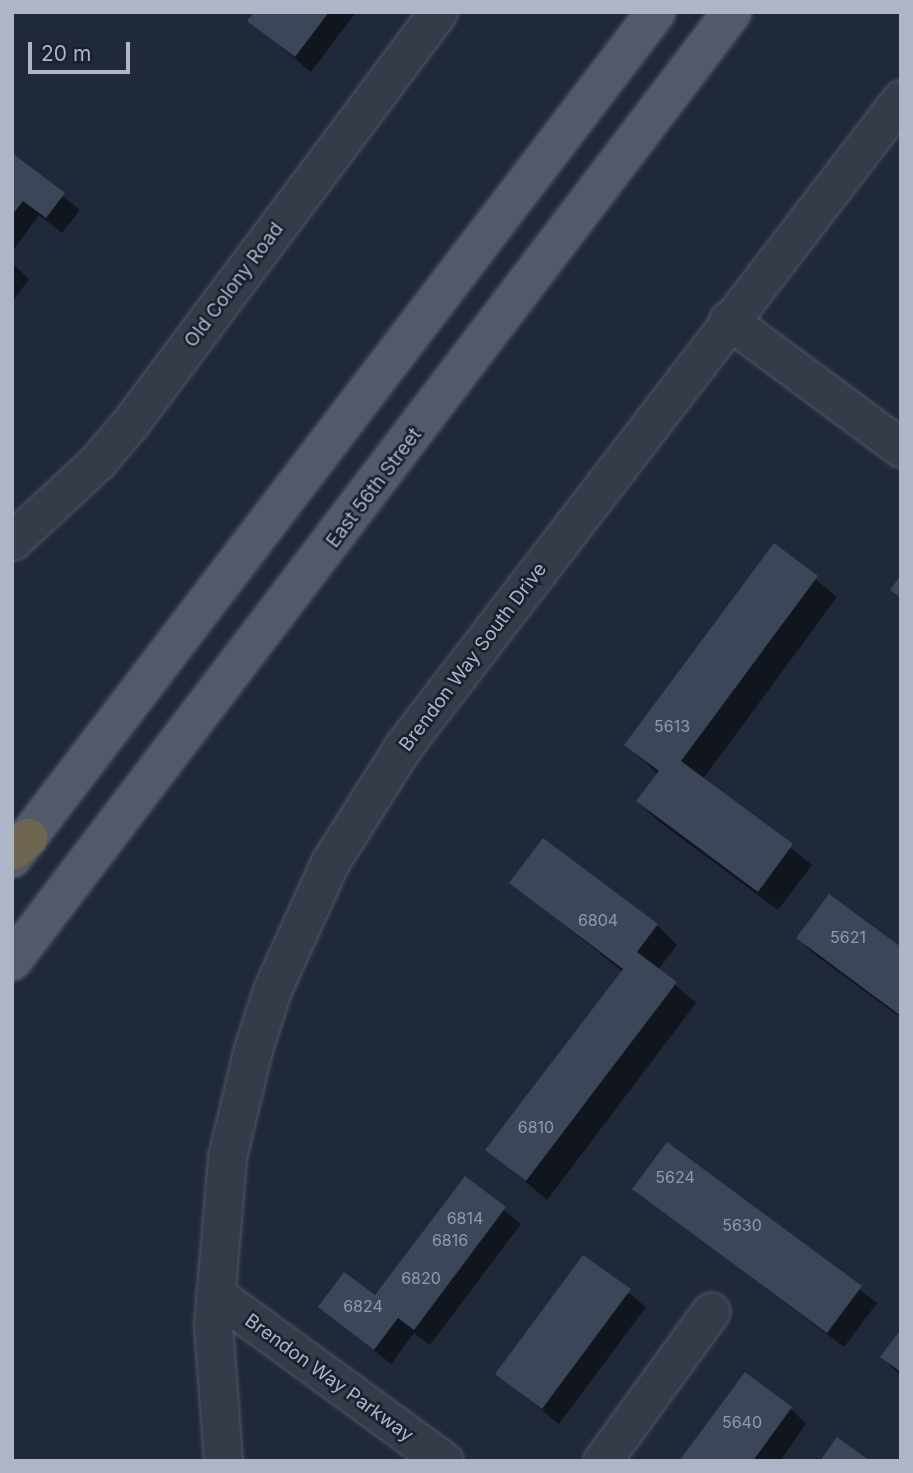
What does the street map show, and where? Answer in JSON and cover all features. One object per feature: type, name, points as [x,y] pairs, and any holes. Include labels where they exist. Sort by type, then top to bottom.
[{"type":"main road","points":[[18,849],[656,12]]},
{"type":"main road","name":"East 56th Street","points":[[12,961],[732,12]]},
{"type":"street","name":"Old Colony Road","points":[[12,541],[62,497],[131,422],[438,12]]},
{"type":"street","name":"Brendon Way South Drive","points":[[223,1461],[215,1389],[215,1294],[227,1157],[253,1049],[272,990],[330,862],[405,744],[728,320],[901,99]]},
{"type":"street","points":[[728,320],[901,448]]},
{"type":"street","name":"Brendon Way Parkway","points":[[215,1294],[444,1461]]},
{"type":"street","points":[[602,1461],[711,1311]]},
{"type":"building","points":[[254,12],[329,12],[295,57],[247,21]]},
{"type":"building","points":[[12,153],[65,193],[46,218],[23,201],[12,215]]},
{"type":"building","points":[[774,543],[818,576],[681,761],[793,844],[758,892],[636,801],[659,771],[624,745]]},
{"type":"building","points":[[901,575],[901,598],[890,590]]},
{"type":"building","points":[[543,838],[658,924],[637,952],[677,982],[526,1181],[485,1150],[623,969],[509,883]]},
{"type":"building","points":[[829,894],[901,947],[901,1016],[796,938]]},
{"type":"building","points":[[667,1142],[862,1286],[827,1333],[632,1189]]},
{"type":"building","points":[[465,1176],[506,1207],[414,1330],[398,1318],[374,1350],[318,1307],[344,1272],[375,1295]]},
{"type":"building","points":[[583,1255],[631,1289],[542,1409],[495,1374]]},
{"type":"building","points":[[901,1329],[901,1372],[880,1357]]},
{"type":"building","points":[[745,1372],[792,1407],[753,1461],[679,1461]]},
{"type":"building","points":[[837,1437],[870,1461],[820,1461]]}]
